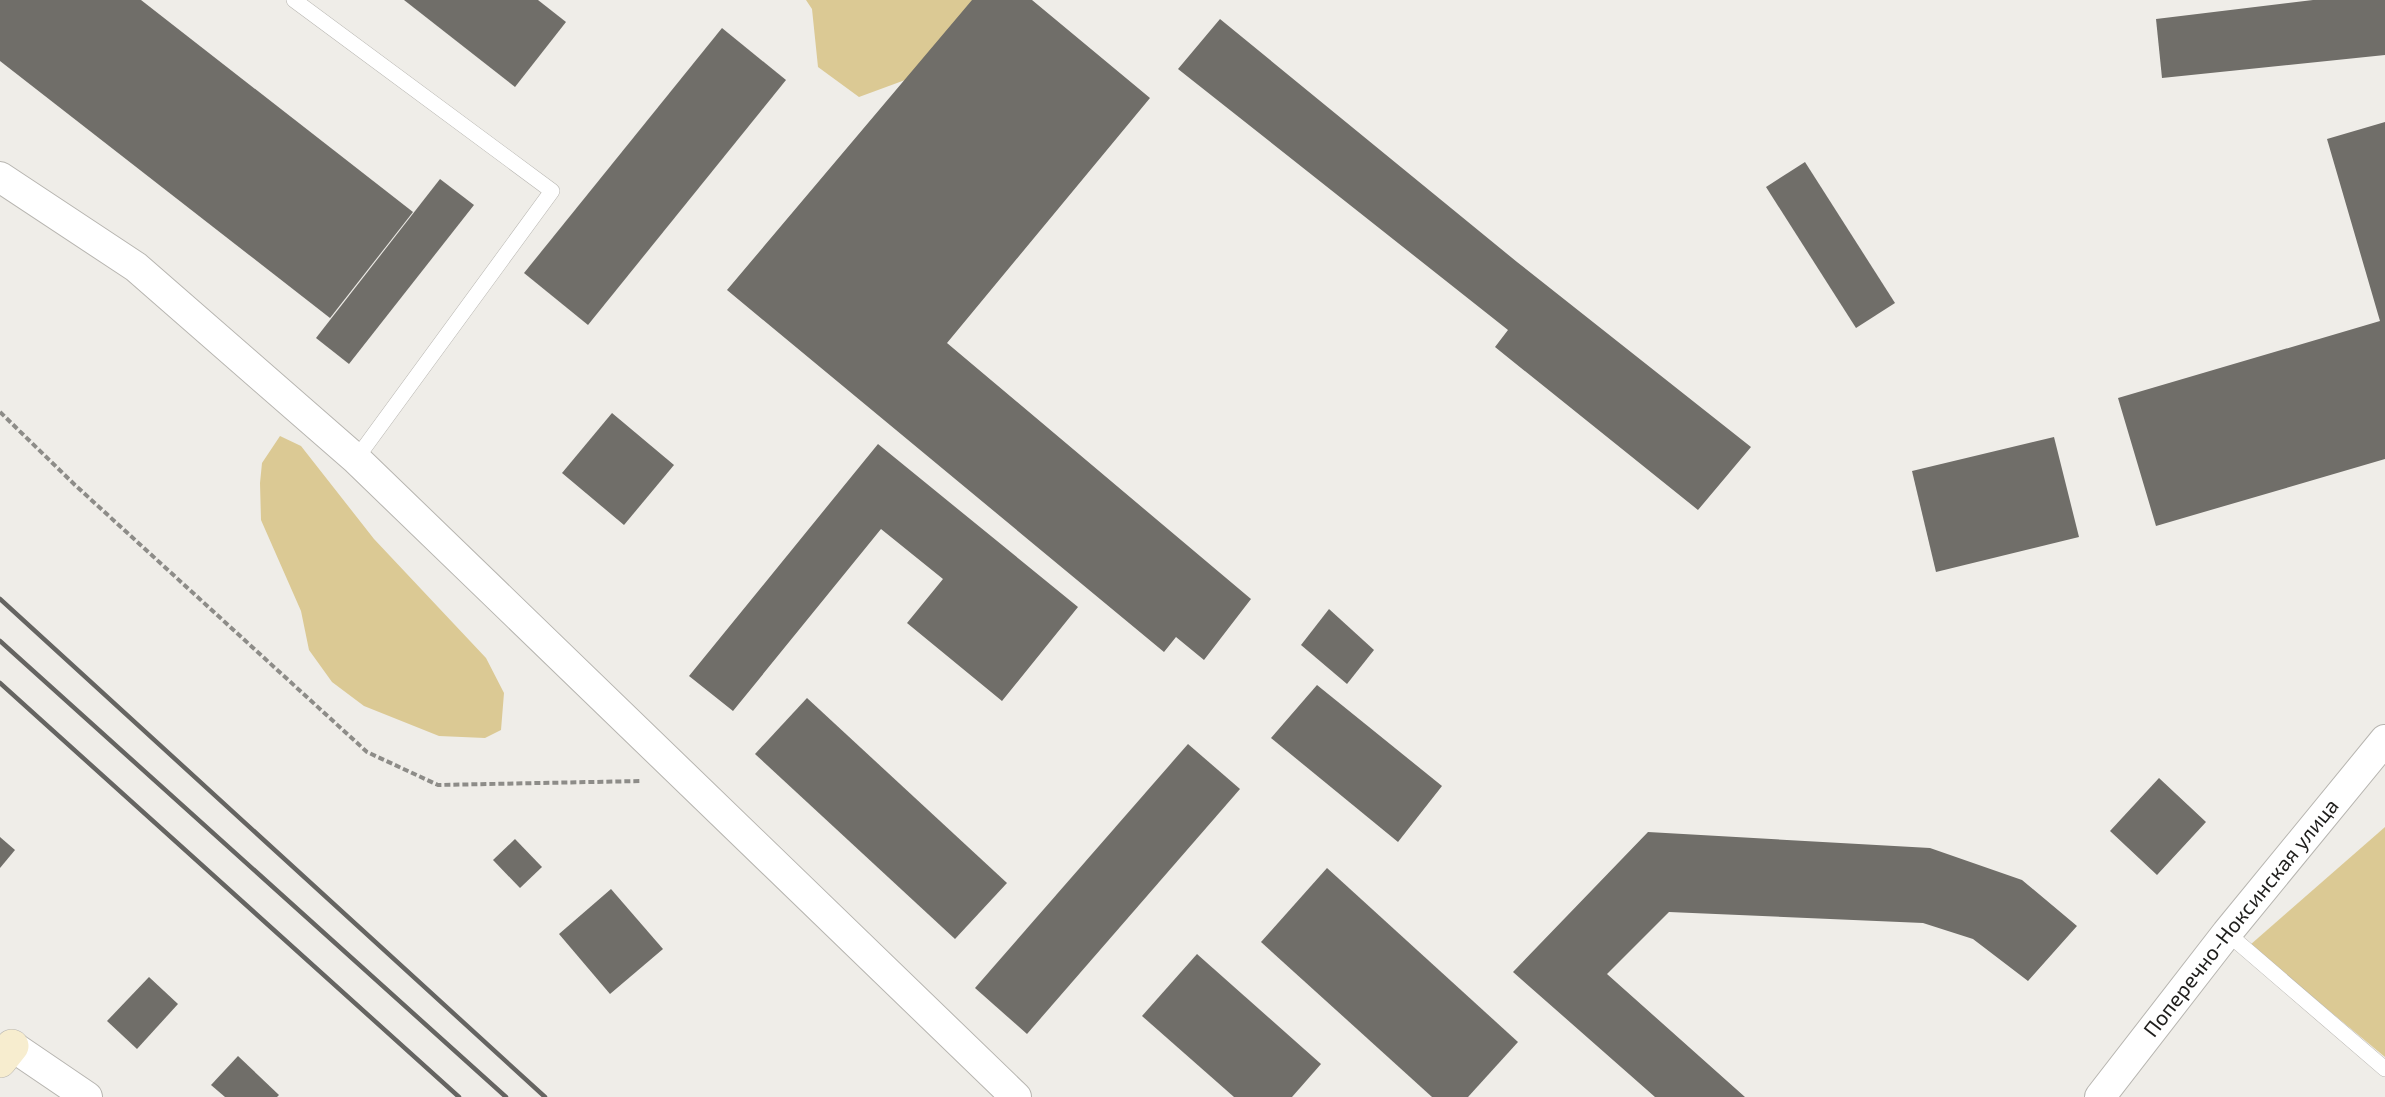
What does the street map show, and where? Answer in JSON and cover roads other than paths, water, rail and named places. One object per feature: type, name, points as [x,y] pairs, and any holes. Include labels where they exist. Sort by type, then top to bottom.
[{"type":"street","points":[[0,177],[136,267],[356,459],[1016,1097]]},
{"type":"street","name":"Поперечно-Ноксинская улица","points":[[2100,1097],[2227,933],[2385,740]]},
{"type":"street","points":[[6,1053],[87,1097]]},
{"type":"lane","points":[[294,0],[552,191],[356,459]]},
{"type":"lane","points":[[2227,933],[2385,1070]]},
{"type":"railway","points":[[0,599],[545,1097]]},
{"type":"railway","points":[[0,641],[506,1097]]},
{"type":"railway","points":[[0,683],[459,1097]]}]
